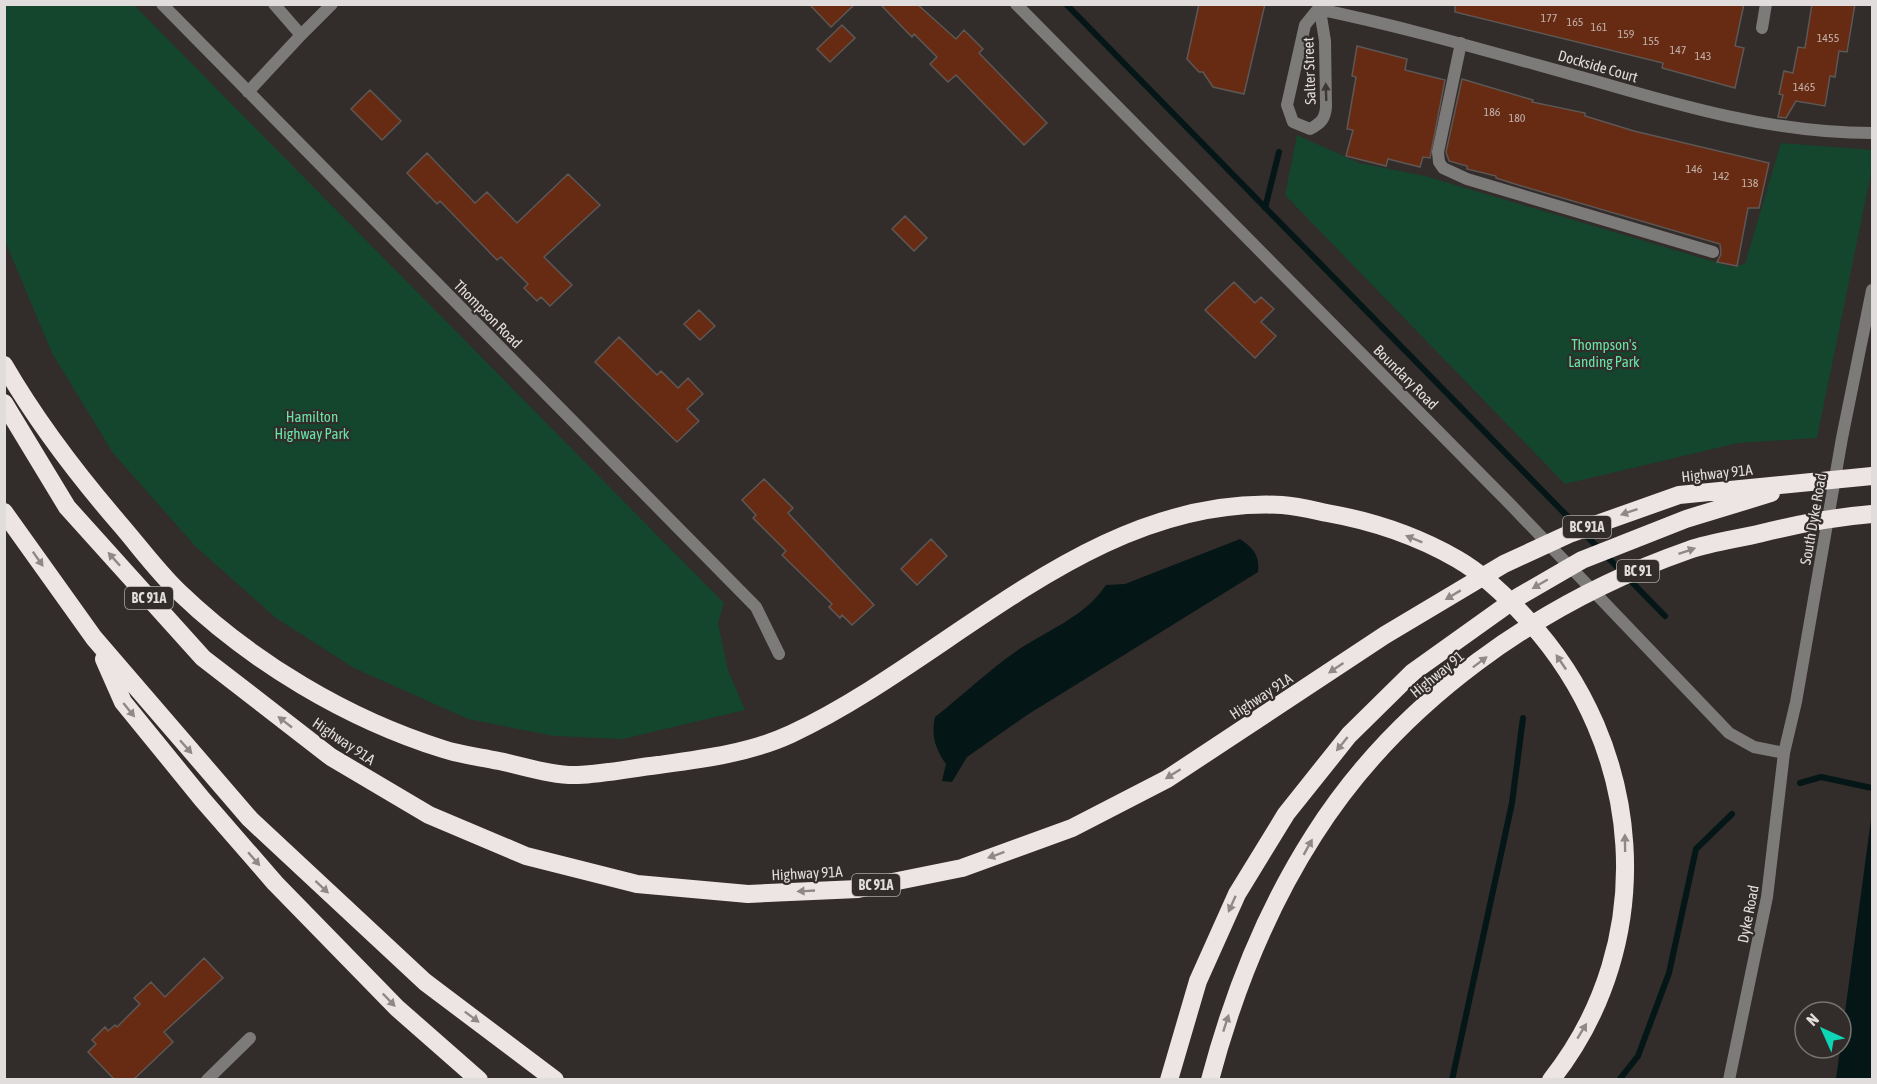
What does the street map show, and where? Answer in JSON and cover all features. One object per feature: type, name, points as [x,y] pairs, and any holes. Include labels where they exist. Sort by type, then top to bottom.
[{"type":"highway","points":[[4,366],[25,401],[81,479],[178,591],[238,640],[304,687],[374,723],[446,751],[573,776],[718,757],[788,736],[872,688],[1062,564],[1169,518],[1233,507],[1285,505],[1350,517],[1429,545],[1460,561],[1488,582],[1546,640],[1594,717],[1618,790],[1624,825],[1625,856],[1624,900],[1616,947],[1606,987],[1587,1024],[1551,1080]]},
{"type":"highway","name":"Highway 91A","points":[[4,403],[67,507],[203,657],[331,758],[429,816],[526,856],[637,884],[748,894],[858,889],[962,868],[1072,828],[1167,778],[1385,635],[1504,564],[1569,534],[1679,495],[1810,481]]},
{"type":"highway","name":"BC 91","points":[[1810,481],[1866,476]]},
{"type":"highway","name":"Highway 91","points":[[1169,1080],[1198,981],[1237,894],[1286,814],[1349,735],[1413,672],[1518,597],[1582,560],[1686,519],[1810,481]]},
{"type":"highway","points":[[4,512],[94,638],[250,819],[425,982],[555,1080]]},
{"type":"highway","name":"Highway 91","points":[[1210,1080],[1226,1021],[1264,925],[1315,834],[1372,759],[1433,698],[1522,630],[1609,583],[1690,550],[1798,524],[1872,514]]},
{"type":"highway","points":[[94,638],[123,702],[202,800],[275,884],[389,1000],[479,1080]]},
{"type":"street","name":"Thompson Road","points":[[162,4],[756,607],[779,654]]},
{"type":"street","points":[[274,4],[301,35]]},
{"type":"street","points":[[248,92],[332,4]]},
{"type":"street","name":"Boundary Road","points":[[1016,4],[1509,503],[1729,733],[1754,747],[1784,753]]},
{"type":"street","points":[[1762,28],[1766,4]]},
{"type":"street","name":"Salter Street","points":[[1319,7],[1324,41],[1326,107],[1325,116],[1320,124],[1310,129],[1293,123],[1287,105],[1305,25],[1319,7]]},
{"type":"street","name":"Dockside Court","points":[[1319,7],[1461,43],[1715,115],[1813,132],[1872,133]]},
{"type":"street","points":[[1461,43],[1438,152],[1439,162],[1443,168],[1467,178],[1594,218],[1713,252]]},
{"type":"street","name":"South Dyke Road","points":[[1784,753],[1796,702],[1842,438],[1872,290]]},
{"type":"street","name":"Dyke Road","points":[[1729,1080],[1767,897],[1784,753]]},
{"type":"street","points":[[207,1080],[250,1038]]},
{"type":"green space","name":"Hamilton Highway Park","points":[[5,4],[134,5],[724,603],[718,623],[728,670],[745,710],[623,739],[554,736],[468,719],[354,668],[276,618],[196,547],[113,453],[52,353],[5,241]]},
{"type":"green space","name":"Thompson's Landing Park","points":[[1297,135],[1359,163],[1425,176],[1732,267],[1745,264],[1781,143],[1872,150],[1872,168],[1817,438],[1738,443],[1565,484],[1285,195]]},
{"type":"shaded area","points":[[1240,539],[1255,552],[1258,572],[1027,715],[967,757],[952,782],[942,781],[946,764],[935,741],[933,730],[935,717],[986,674],[1018,650],[1077,614],[1098,596],[1106,585],[1125,584]]},
{"type":"shaded area","points":[[1872,812],[1872,1079],[1836,1079],[1839,1060],[1853,1060],[1853,1000],[1847,1000]]},
{"type":"building","points":[[809,4],[855,4],[831,27]]},
{"type":"building","points":[[880,4],[917,4],[956,39],[964,30],[983,49],[979,53],[1047,123],[1024,145],[956,75],[948,82],[930,64],[937,57],[914,34],[912,37]]},
{"type":"building","points":[[1199,4],[1265,4],[1244,94],[1213,87],[1203,72],[1199,72],[1187,59]]},
{"type":"building","points":[[1455,4],[1744,4],[1735,46],[1744,48],[1735,88],[1662,68],[1663,63],[1455,12]]},
{"type":"building","points":[[1812,4],[1855,4],[1847,52],[1839,51],[1835,77],[1830,76],[1825,106],[1796,101],[1786,118],[1778,117],[1783,95],[1779,94],[1784,71],[1793,73],[1798,47],[1805,48]]},
{"type":"building","points":[[842,25],[855,38],[830,62],[817,49]]},
{"type":"building","points":[[1357,46],[1407,59],[1405,70],[1445,80],[1430,158],[1423,157],[1420,167],[1388,159],[1386,166],[1346,156],[1353,130],[1347,129],[1356,77],[1352,76]]},
{"type":"building","points":[[1462,79],[1533,100],[1532,102],[1585,113],[1585,116],[1634,131],[1769,163],[1759,208],[1748,208],[1737,266],[1717,262],[1721,254],[1720,244],[1518,185],[1449,161],[1446,152]]},
{"type":"building","points":[[370,90],[401,121],[382,140],[351,109]]},
{"type":"building","points":[[427,153],[475,203],[487,192],[517,223],[568,174],[600,205],[544,257],[572,285],[550,306],[541,297],[537,301],[524,288],[528,284],[501,257],[497,260],[440,201],[437,204],[407,173]]},
{"type":"building","points":[[905,216],[927,238],[914,251],[892,229]]},
{"type":"building","points":[[1234,282],[1255,303],[1261,297],[1274,309],[1261,322],[1276,336],[1255,358],[1205,310]]},
{"type":"building","points":[[699,310],[715,326],[700,340],[684,324]]},
{"type":"building","points":[[619,337],[657,375],[661,371],[678,388],[688,378],[703,394],[687,409],[699,421],[677,442],[595,362]]},
{"type":"building","points":[[764,479],[793,508],[788,513],[874,605],[852,625],[842,615],[840,618],[829,607],[832,604],[782,555],[786,551],[753,518],[756,515],[742,500]]},
{"type":"building","points":[[931,539],[947,556],[917,585],[901,569]]},
{"type":"building","points":[[204,958],[223,978],[164,1032],[173,1042],[133,1080],[115,1080],[88,1052],[96,1044],[92,1040],[105,1027],[108,1031],[115,1025],[117,1027],[140,1004],[134,998],[151,982],[165,997]]},
{"type":"waterway","points":[[1066,4],[1665,616]]},
{"type":"waterway","points":[[1265,208],[1279,152]]},
{"type":"waterway","points":[[1452,1080],[1512,803],[1523,718]]},
{"type":"waterway","points":[[1800,783],[1821,777],[1872,788]]},
{"type":"waterway","points":[[1619,1080],[1638,1056],[1669,973],[1696,849],[1732,814]]}]
